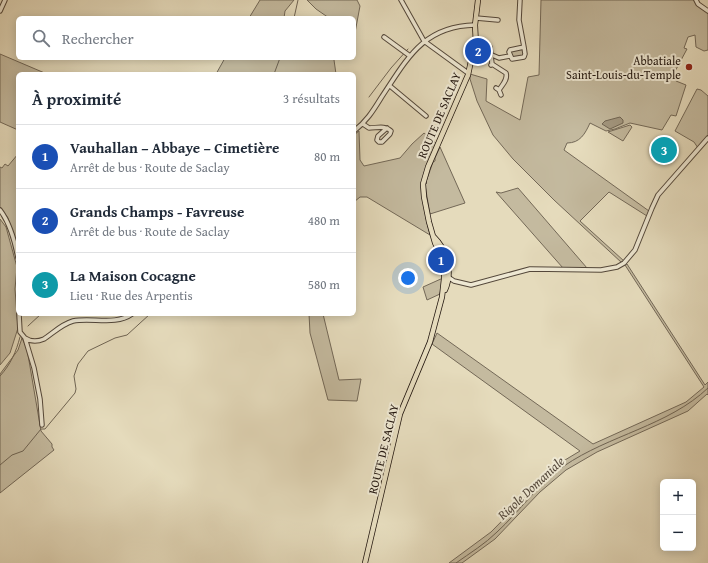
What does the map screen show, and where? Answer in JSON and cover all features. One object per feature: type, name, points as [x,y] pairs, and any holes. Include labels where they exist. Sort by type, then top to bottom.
[{"type":"main road","name":"ROUTE DE SACLAY","points":[[442,297],[444,267],[429,222],[424,197],[424,178],[468,73],[476,45],[475,25],[478,0]]},
{"type":"main road","name":"ROUTE DE SACLAY","points":[[365,563],[398,422],[430,342],[442,297],[448,282],[446,259],[434,236]]},
{"type":"street","points":[[0,11],[5,0]]},
{"type":"street","points":[[401,0],[420,36],[424,38],[424,41],[468,73]]},
{"type":"street","points":[[492,55],[499,58],[510,56],[512,59],[524,57],[526,54],[520,20],[520,0]]},
{"type":"street","points":[[696,0],[698,4],[708,11]]},
{"type":"street","points":[[476,18],[498,20]]},
{"type":"street","points":[[356,129],[363,124],[410,56],[424,41],[444,31],[463,26],[475,25]]},
{"type":"street","points":[[384,37],[410,56]]},
{"type":"street","points":[[476,45],[490,47],[492,55],[491,65],[506,73],[506,79],[497,89],[502,95]]},
{"type":"street","points":[[510,56],[510,50],[524,47]]},
{"type":"street","points":[[390,86],[426,116]]},
{"type":"street","points":[[363,124],[369,128],[387,128]]},
{"type":"street","points":[[448,282],[454,281],[471,284],[530,269],[601,270],[617,267],[624,263],[635,250],[658,195],[708,138]]},
{"type":"street","points":[[0,210],[9,228],[16,251]]},
{"type":"street","name":"ROUTE DE SACLAY","points":[[444,267],[446,270],[446,281],[448,282]]},
{"type":"street","points":[[448,277],[454,281]]},
{"type":"street","points":[[19,316],[19,329],[25,338],[34,368],[40,399],[42,425]]},
{"type":"street","points":[[25,338],[32,341],[39,341],[70,322],[119,320],[128,316]]},
{"type":"shaded area","points":[[260,0],[294,0],[285,11],[284,16],[250,16]]},
{"type":"shaded area","points":[[307,0],[357,0],[360,6],[356,27],[356,16],[326,16]]},
{"type":"shaded area","points":[[541,0],[694,0],[698,6],[708,13],[708,50],[704,51],[696,47],[695,35],[688,37],[684,48],[687,49],[672,77],[676,81],[686,85],[676,116],[671,115],[662,130],[630,123],[606,131],[590,123],[582,137],[572,143],[567,143],[564,150],[649,211],[647,216],[609,192],[580,221],[624,261],[622,263],[554,200],[513,159],[493,135],[477,101],[470,79],[470,74],[487,79],[486,101],[520,120],[528,77],[539,75]]},
{"type":"shaded area","points":[[522,49],[524,51],[523,56],[512,57],[510,53],[512,51]]},
{"type":"shaded area","points":[[0,54],[42,72],[16,72],[16,129],[0,122]]},
{"type":"shaded area","points":[[224,60],[334,60],[336,72],[217,72]]},
{"type":"shaded area","points":[[697,89],[701,90],[708,96],[708,135],[698,148],[694,142],[675,131]]},
{"type":"shaded area","points":[[620,117],[623,120],[623,123],[610,129],[602,124],[605,121]]},
{"type":"shaded area","points":[[630,125],[632,127],[623,141],[608,132]]},
{"type":"shaded area","points":[[359,131],[360,160],[364,166],[400,158],[424,133],[437,144],[425,178],[426,218],[430,235],[367,197],[360,197],[356,200],[356,133]]},
{"type":"shaded area","points":[[440,147],[465,203],[430,214],[425,185]]},
{"type":"shaded area","points":[[16,156],[16,246],[8,218],[0,207],[0,167],[2,168],[5,164],[8,166]]},
{"type":"shaded area","points":[[518,188],[587,268],[563,268],[496,192],[501,193]]},
{"type":"shaded area","points":[[0,219],[6,227],[16,263],[15,289],[18,328],[10,353],[0,365]]},
{"type":"shaded area","points":[[627,264],[705,385],[708,382],[708,395],[707,394],[688,411],[597,452],[566,470],[540,492],[495,539],[462,563],[449,563],[491,532],[560,463],[580,451],[432,344],[437,333],[593,444],[686,402],[704,387],[625,265]]},
{"type":"shaded area","points":[[443,278],[440,294],[427,300],[423,287]]},
{"type":"shaded area","points":[[309,316],[323,316],[339,380],[361,379],[357,401],[328,400],[310,333]]},
{"type":"shaded area","points":[[22,338],[27,349],[41,431],[52,444],[54,450],[0,493],[0,374],[18,350]]},
{"type":"waterway","points":[[294,16],[298,0]]},
{"type":"waterway","points":[[369,97],[391,68],[408,49]]},
{"type":"waterway","points":[[275,72],[279,60]]},
{"type":"waterway","points":[[28,326],[39,316]]},
{"type":"waterway","points":[[0,465],[12,455],[23,451],[41,429],[45,429],[75,393],[76,389],[74,376],[78,364],[88,351],[115,338],[127,335],[148,316]]},
{"type":"waterway","points":[[0,376],[13,358],[20,337]]},
{"type":"waterway","name":"Rigole Domaniale","points":[[456,563],[492,536],[546,480],[564,466],[581,455],[675,412],[708,388]]},
{"type":"place","name":"Grands Champs - Favreuse","points":[[478,51]]},
{"type":"place","name":"Abbatiale Saint-Louis-du-Temple","points":[[689,67]]},
{"type":"place","name":"La Maison Cocagne","points":[[664,150]]},
{"type":"place","name":"Vauhallan – Abbaye – Cimetière","points":[[441,260]]}]
